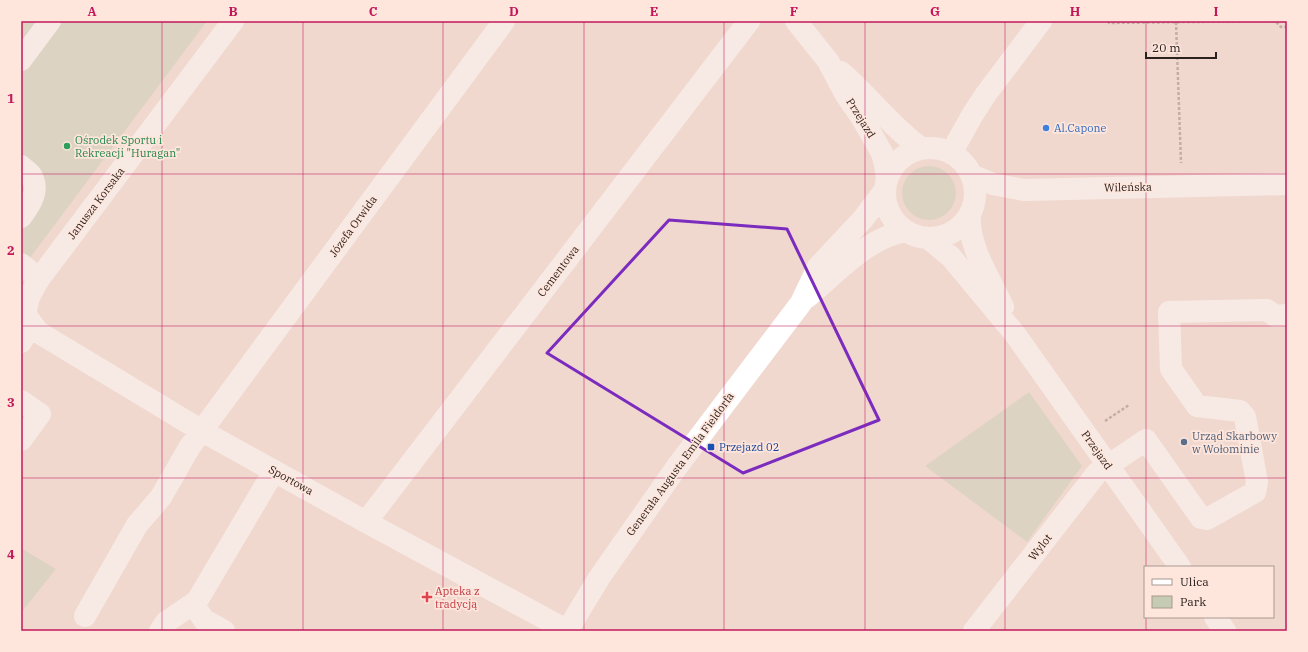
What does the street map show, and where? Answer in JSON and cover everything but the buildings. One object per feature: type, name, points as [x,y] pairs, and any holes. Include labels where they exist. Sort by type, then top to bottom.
[{"type":"street","points":[[21,60],[50,21]]},
{"type":"street","name":"Janusza Korsaka","points":[[21,342],[29,319],[29,297],[39,279],[233,21]]},
{"type":"street","name":"Józefa Orwida","points":[[85,616],[137,525],[161,497],[189,448],[504,21]]},
{"type":"street","name":"Cementowa","points":[[366,522],[749,21]]},
{"type":"street","name":"Przejazd","points":[[796,21],[828,60],[852,81],[904,134],[921,148]]},
{"type":"street","points":[[952,153],[983,98],[1041,21]]},
{"type":"street","name":"Przejazd","points":[[828,60],[846,95],[862,118],[882,153],[885,164],[886,185]]},
{"type":"street","points":[[933,147],[952,153],[966,166],[974,184],[974,204],[970,213],[958,228],[940,237],[928,238],[916,236],[906,231],[896,223],[886,202],[886,185],[892,168],[900,159],[910,152],[921,148],[933,147]]},
{"type":"street","points":[[21,166],[31,174],[36,190],[30,205],[21,217]]},
{"type":"street","name":"Wileńska","points":[[971,175],[993,184],[1024,190],[1287,184]]},
{"type":"street","name":"Generała Augusta Emila Fieldorfa","points":[[568,631],[599,578],[676,468],[801,303],[818,267],[863,220],[886,185]]},
{"type":"street","name":"Przejazd","points":[[970,213],[969,222],[972,239],[1015,334]]},
{"type":"street","name":"Generała Augusta Emila Fieldorfa","points":[[801,303],[863,250],[882,238],[894,233],[906,231]]},
{"type":"street","name":"Przejazd","points":[[928,238],[951,257],[1015,334],[1179,566]]},
{"type":"street","points":[[21,264],[39,279]]},
{"type":"street","name":"Wylot","points":[[974,631],[1097,473],[1146,440],[1201,518],[1207,519],[1255,492],[1257,482],[1245,417],[1240,411],[1197,406],[1171,369],[1169,312],[1267,310],[1275,316],[1287,315]]},
{"type":"street","name":"Sportowa","points":[[29,319],[38,332],[202,431],[366,522],[568,631]]},
{"type":"street","points":[[21,401],[40,414],[21,440]]},
{"type":"street","points":[[198,618],[197,601],[274,471]]},
{"type":"street","points":[[160,631],[166,622],[198,618],[224,631]]},
{"type":"street","points":[[1216,618],[1225,631]]},
{"type":"path","points":[[1108,21],[1108,23],[1275,21],[1281,27],[1287,27],[1287,37]]},
{"type":"path","points":[[1176,22],[1181,164]]},
{"type":"path","points":[[1104,421],[1129,405]]},
{"type":"highlighted area","points":[[669,220],[787,229],[879,420],[743,473],[547,353]]},
{"type":"green space","name":"Ośrodek Sportu i Rekreacji \"Huragan\"","points":[[21,21],[207,21],[21,270]]},
{"type":"green space","points":[[929,166],[939,168],[948,174],[954,183],[956,193],[954,203],[948,212],[939,218],[929,220],[919,218],[910,212],[904,203],[902,193],[904,183],[910,174],[919,168]]},
{"type":"green space","points":[[1029,392],[1082,466],[1027,542],[925,466]]},
{"type":"green space","points":[[21,548],[56,569],[21,613]]},
{"type":"place","name":"Al.Capone","points":[[1046,128]]},
{"type":"place","name":"Ośrodek Sportu i Rekreacji \"Huragan\"","points":[[67,146]]},
{"type":"place","name":"Urząd Skarbowy w Wołominie","points":[[1184,442]]},
{"type":"place","name":"Przejazd 02","points":[[711,447]]},
{"type":"place","name":"Apteka z tradycją","points":[[427,597]]}]
